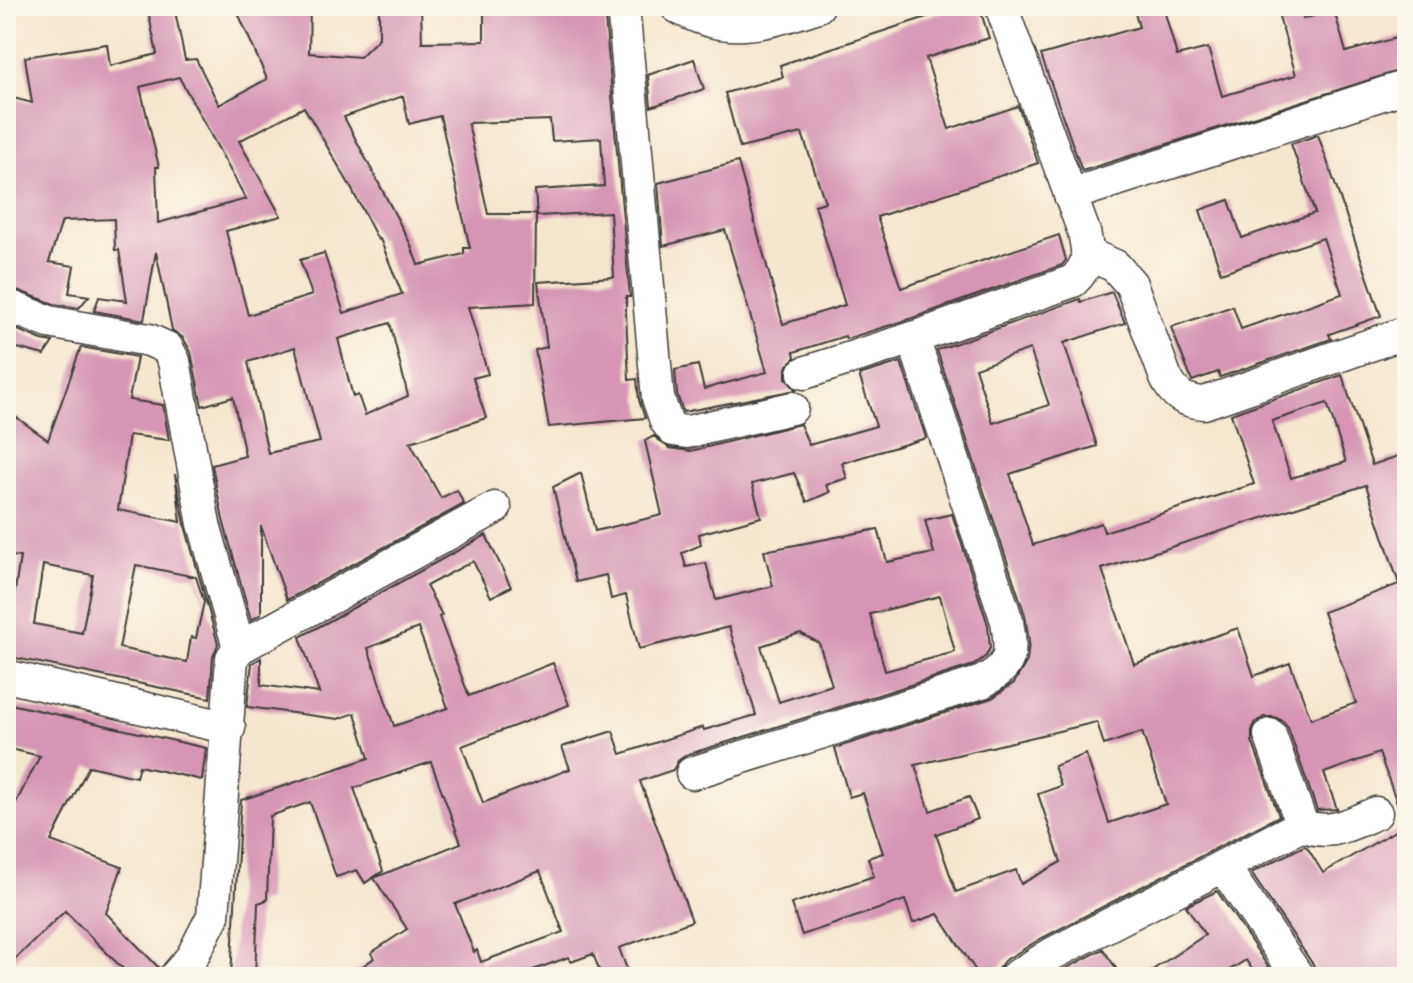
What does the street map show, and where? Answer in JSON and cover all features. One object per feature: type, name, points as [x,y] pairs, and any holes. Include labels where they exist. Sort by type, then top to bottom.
[{"type":"street","points":[[623,6],[658,398],[666,421],[673,430],[687,432],[792,408]]},
{"type":"street","points":[[676,6],[690,15],[731,26],[774,20],[818,6]]},
{"type":"street","points":[[804,373],[1073,281],[1086,270],[1090,255],[1084,232],[1001,6]]},
{"type":"street","points":[[1070,195],[1407,86]]},
{"type":"street","points":[[1090,255],[1115,266],[1131,284],[1166,378],[1173,392],[1187,401],[1204,403],[1407,332]]},
{"type":"street","points":[[6,305],[49,322],[149,340],[167,348],[174,361],[204,524],[239,648]]},
{"type":"street","points":[[692,773],[982,682],[1002,671],[1009,659],[1007,621],[913,338]]},
{"type":"street","points":[[175,977],[192,957],[213,916],[232,658],[239,648],[495,508]]},
{"type":"street","points":[[6,676],[229,728]]},
{"type":"street","points":[[1270,735],[1302,825],[1326,832],[1376,813]]},
{"type":"street","points":[[1015,977],[1052,954],[1302,825]]},
{"type":"street","points":[[1223,866],[1298,977]]},
{"type":"building","points":[[147,6],[174,6],[185,60],[196,59],[219,105],[267,79],[235,6],[310,6],[309,53],[360,57],[379,38],[379,6],[421,6],[422,42],[484,41],[484,6],[604,6],[630,297],[626,297],[629,380],[637,379],[645,418],[549,427],[535,350],[547,347],[538,282],[614,277],[610,212],[537,216],[535,190],[604,186],[601,138],[552,141],[550,120],[468,123],[488,214],[536,214],[535,303],[468,307],[488,374],[473,378],[486,418],[410,442],[441,498],[457,490],[464,504],[287,600],[261,526],[261,614],[251,620],[223,520],[212,465],[245,456],[233,397],[202,406],[191,352],[183,338],[172,330],[156,252],[144,320],[94,311],[99,297],[127,301],[119,250],[115,250],[114,219],[62,221],[49,262],[74,266],[69,293],[89,296],[79,308],[54,304],[6,286],[6,96],[32,103],[25,57],[107,44],[110,66],[157,54]],"holes":[[[179,77],[246,199],[158,223],[156,167],[159,167],[140,87]],[[403,96],[409,124],[440,116],[470,248],[464,248],[464,254],[418,265],[410,243],[344,117]],[[304,107],[380,239],[402,294],[344,313],[324,253],[300,260],[312,295],[248,315],[226,231],[281,216],[239,141]],[[390,323],[408,396],[365,415],[358,395],[353,397],[338,339]],[[295,347],[320,442],[268,453],[248,362]]]},
{"type":"building","points":[[960,6],[979,6],[989,38],[926,58],[949,129],[1018,106],[1038,163],[877,217],[901,288],[1059,235],[1066,260],[1062,265],[907,320],[794,352],[795,357],[786,368],[786,378],[796,390],[683,412],[677,394],[675,370],[698,365],[704,389],[767,372],[725,230],[663,246],[658,183],[738,162],[783,324],[845,305],[815,205],[825,202],[802,133],[740,148],[725,93],[783,77],[780,65]]},
{"type":"building","points":[[1133,6],[1163,6],[1177,56],[1208,48],[1222,96],[1296,75],[1276,6],[1300,6],[1303,19],[1334,10],[1346,52],[1407,35],[1407,68],[1082,171],[1041,55],[1139,27]]},
{"type":"building","points":[[694,59],[704,89],[651,107],[648,75]]},
{"type":"building","points":[[1318,135],[1381,316],[1329,334],[1331,339],[1220,377],[1218,372],[1192,381],[1171,327],[1233,306],[1241,329],[1342,294],[1323,238],[1221,273],[1200,210],[1229,200],[1242,238],[1315,213],[1291,144]]},
{"type":"building","points":[[1112,292],[1125,323],[1064,343],[1097,446],[1010,474],[1033,545],[1101,523],[1104,532],[1254,484],[1231,414],[1342,375],[1372,465],[1407,453],[1407,822],[1404,822],[1379,753],[1324,773],[1337,809],[1317,810],[1288,728],[1283,721],[1264,717],[1255,723],[1252,741],[1279,816],[1042,938],[1004,961],[996,977],[980,977],[938,914],[913,923],[905,900],[802,935],[791,904],[874,876],[868,858],[883,853],[863,793],[849,797],[835,748],[992,698],[1014,683],[1027,661],[1029,642],[1025,615],[937,350],[1080,299],[1081,302]],"holes":[[[1030,349],[1049,405],[993,423],[975,368]],[[1327,403],[1346,462],[1291,478],[1272,421]],[[1366,485],[1399,584],[1323,612],[1356,703],[1311,719],[1290,663],[1254,676],[1238,628],[1134,664],[1102,569]],[[1097,722],[1104,745],[1142,732],[1166,804],[1109,823],[1086,754],[1054,766],[1061,786],[1038,794],[1061,862],[1021,884],[1016,870],[956,892],[936,834],[978,819],[969,797],[930,811],[915,765]]]},
{"type":"building","points":[[6,325],[53,342],[44,355],[6,345]]},
{"type":"building","points":[[81,347],[137,357],[129,400],[163,405],[169,440],[129,435],[118,510],[181,522],[175,474],[186,529],[218,644],[213,657],[210,698],[6,656],[6,623],[10,624],[20,557],[6,555],[6,410],[48,440]],"holes":[[[43,565],[93,575],[82,633],[34,624]],[[136,565],[196,577],[204,602],[196,638],[191,637],[187,662],[119,648]]]},
{"type":"building","points":[[901,362],[926,438],[842,463],[847,478],[826,485],[830,492],[807,502],[794,473],[752,484],[761,517],[699,534],[701,545],[682,553],[686,567],[706,563],[716,600],[773,586],[764,551],[878,529],[887,562],[934,553],[925,520],[952,514],[988,625],[990,648],[986,656],[974,665],[686,755],[673,770],[640,781],[692,921],[619,948],[630,977],[602,977],[593,954],[571,962],[569,957],[514,977],[348,977],[374,958],[371,953],[407,929],[374,878],[461,843],[431,762],[354,788],[383,871],[365,883],[357,870],[336,877],[310,802],[270,816],[267,900],[258,903],[255,977],[231,977],[241,800],[369,758],[355,713],[338,719],[247,707],[252,663],[261,658],[261,685],[319,693],[300,637],[486,535],[511,587],[491,597],[473,561],[426,586],[442,615],[439,617],[469,696],[553,663],[569,705],[462,746],[483,803],[570,769],[562,747],[613,731],[621,754],[703,727],[704,730],[756,715],[729,627],[639,649],[626,595],[611,599],[606,575],[576,582],[553,487],[581,473],[595,531],[662,515],[645,441],[654,436],[669,448],[691,451],[800,424],[809,445],[876,426],[859,375]],"holes":[[[940,596],[955,652],[885,671],[870,614]],[[418,628],[448,708],[394,726],[368,648]],[[800,633],[819,643],[832,685],[779,702],[761,646]],[[540,871],[563,932],[481,962],[455,904]]]},
{"type":"building","points":[[6,703],[206,748],[202,780],[139,766],[136,777],[89,766],[51,841],[122,867],[106,913],[159,968],[156,977],[131,977],[65,911],[6,968],[6,822],[40,756],[6,748]]},
{"type":"building","points":[[1407,824],[1407,977],[1317,977],[1314,966],[1251,873],[1304,846],[1323,873]]},
{"type":"building","points":[[1217,891],[1275,977],[1257,977],[1246,960],[1218,977],[1142,977],[1205,935],[1186,906]]},
{"type":"building","points":[[1103,949],[1122,977],[1051,977],[1061,971]]}]
